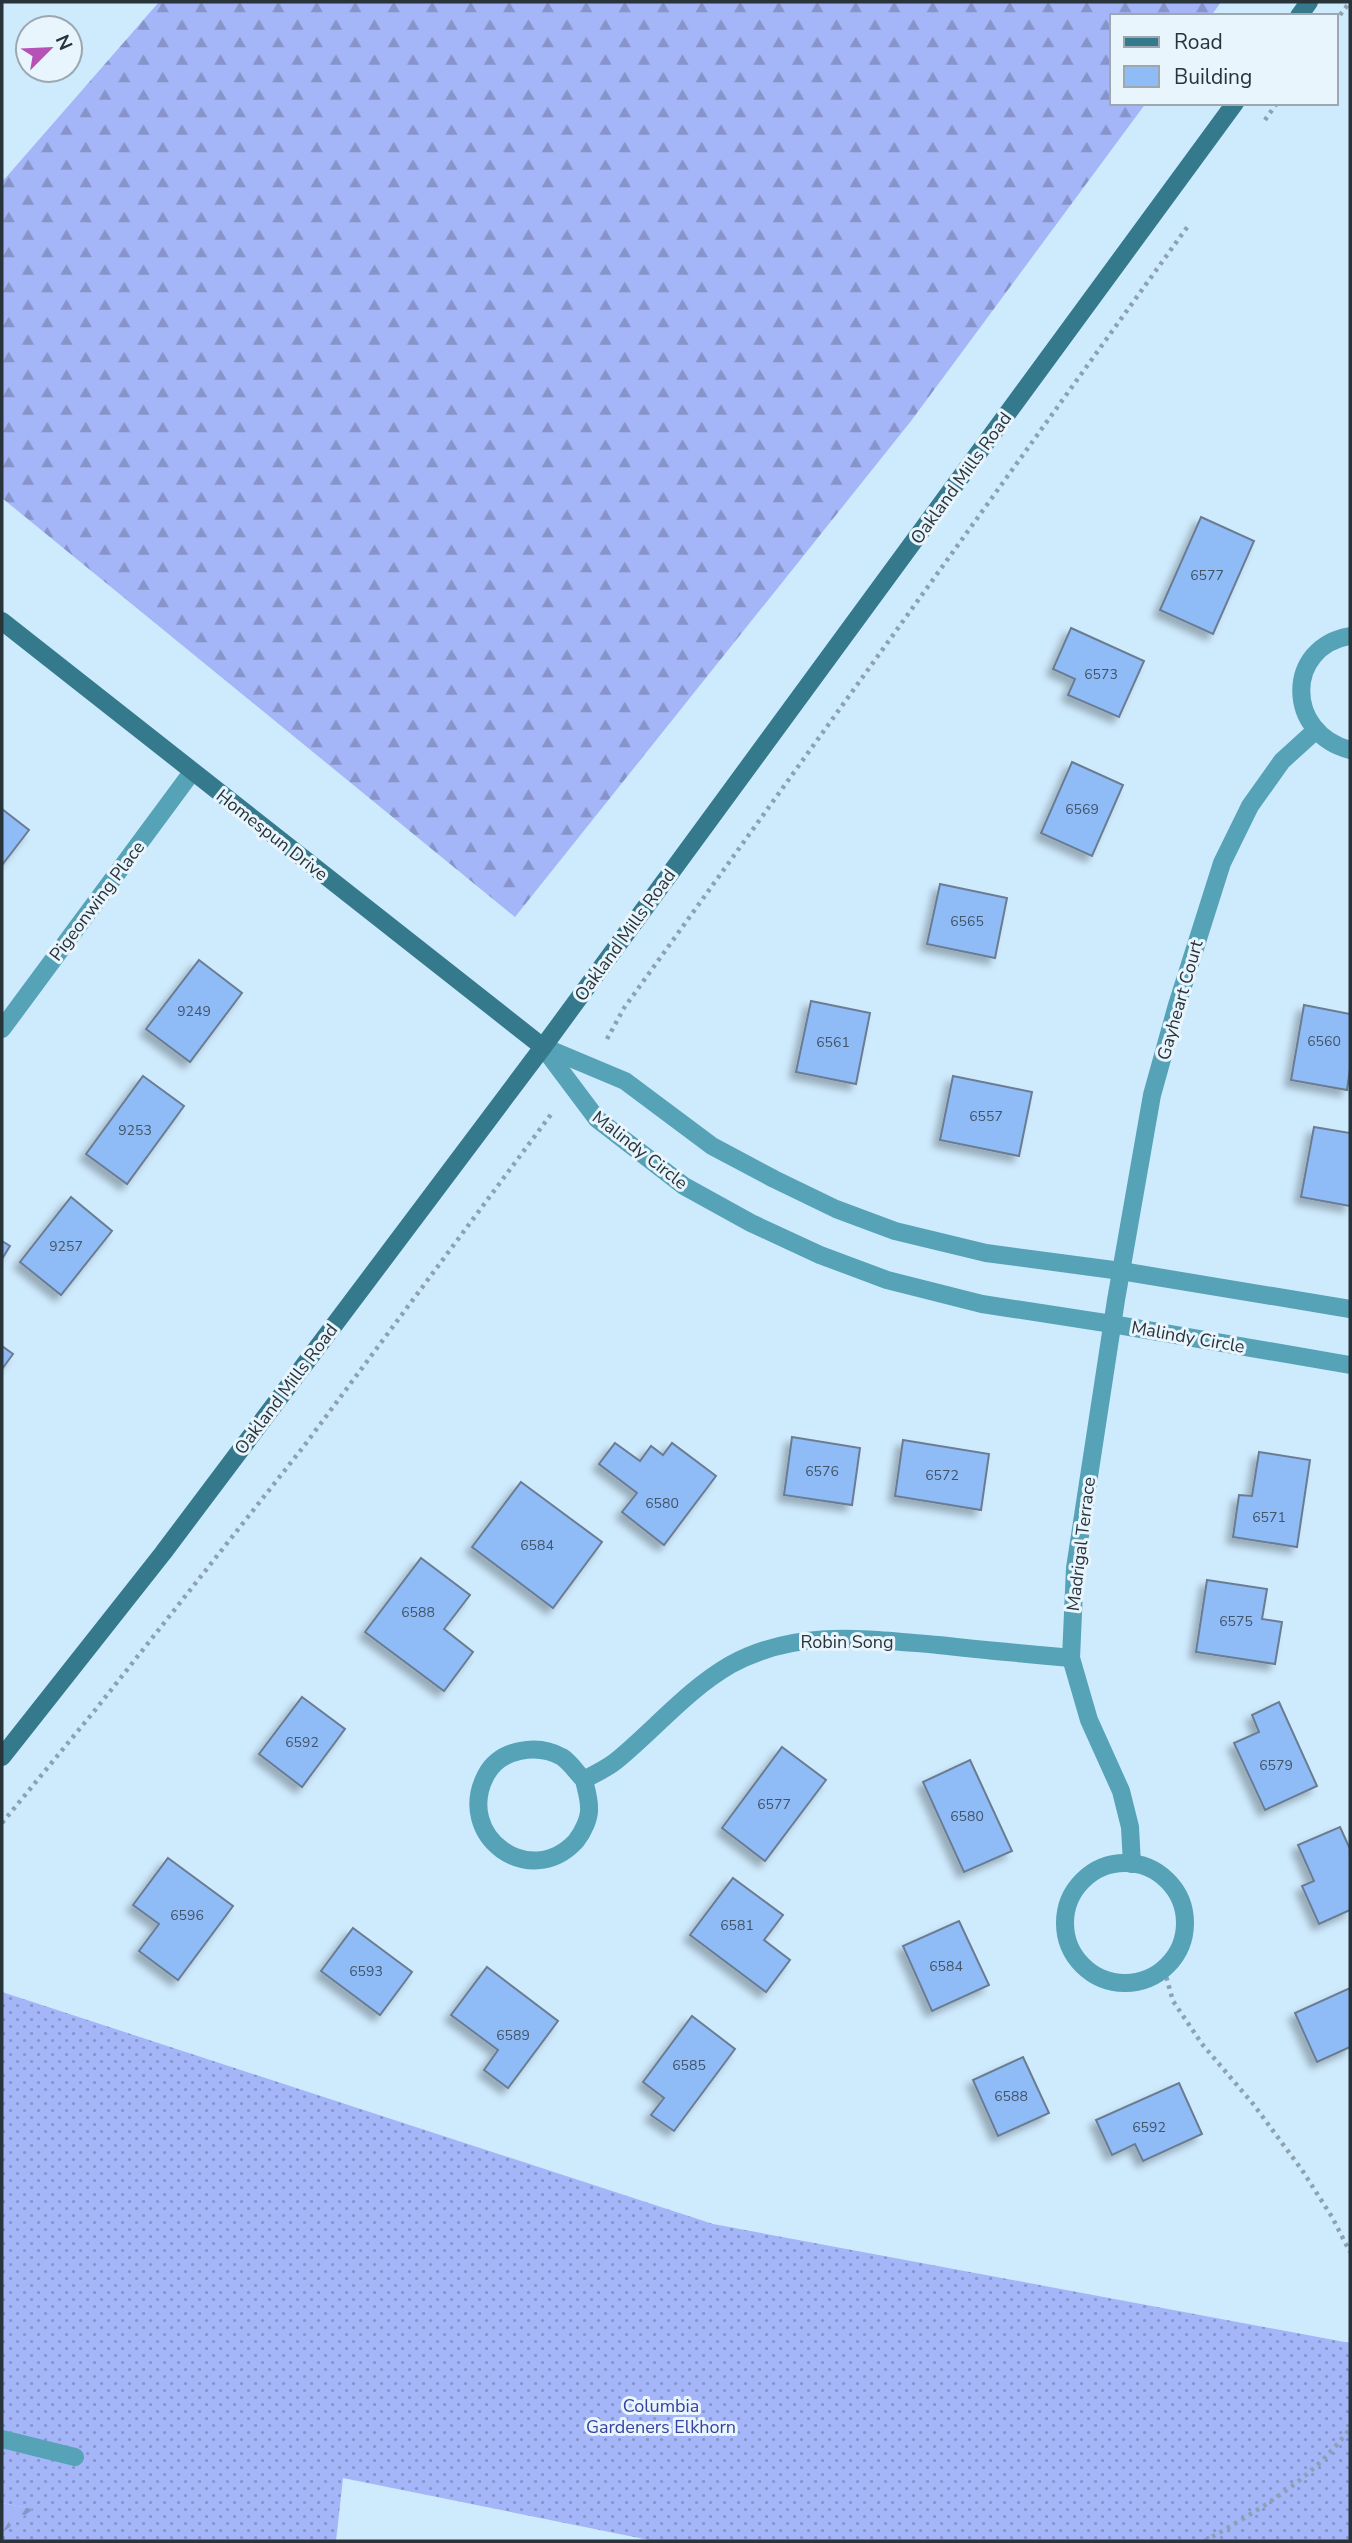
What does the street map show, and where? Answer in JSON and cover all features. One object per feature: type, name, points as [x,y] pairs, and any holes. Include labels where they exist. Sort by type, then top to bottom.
[{"type":"street","name":"Oakland Mills Road","points":[[2,1757],[163,1553],[543,1047],[1234,105]]},
{"type":"street","name":"Homespun Drive","points":[[2,621],[543,1047]]},
{"type":"street","points":[[1350,636],[1323,647],[1310,661],[1303,678],[1301,696],[1305,715],[1315,731],[1330,743],[1350,750]]},
{"type":"street","name":"Gayheart Court","points":[[1116,1300],[1153,1095],[1177,1005],[1222,863],[1258,795],[1282,761],[1315,731]]},
{"type":"street","name":"Pigeonwing Place","points":[[2,1029],[192,772]]},
{"type":"street","points":[[543,1047],[625,1081],[712,1146],[836,1209],[895,1231],[986,1253],[1121,1271],[1350,1309]]},
{"type":"street","name":"Malindy Circle","points":[[543,1047],[597,1119],[684,1186],[751,1223],[820,1255],[887,1280],[982,1304],[1350,1366]]},
{"type":"street","name":"Madrigal Terrace","points":[[1116,1300],[1075,1568],[1071,1658],[1088,1720],[1121,1791],[1130,1827],[1132,1864]]},
{"type":"street","name":"Robin Song","points":[[584,1780],[614,1763],[690,1695],[729,1666],[760,1651],[788,1642],[829,1638],[871,1639],[1071,1658]]},
{"type":"street","points":[[523,1749],[544,1750],[563,1758],[584,1780],[590,1808],[583,1833],[566,1851],[545,1860],[523,1860],[497,1848],[486,1835],[479,1816],[478,1794],[487,1773],[502,1758],[523,1749]]},
{"type":"street","points":[[1112,1864],[1132,1864],[1151,1869],[1167,1881],[1178,1897],[1184,1916],[1184,1936],[1176,1954],[1164,1969],[1146,1979],[1128,1983],[1108,1981],[1090,1972],[1076,1958],[1067,1940],[1065,1921],[1069,1902],[1079,1885],[1094,1872],[1112,1864]]},
{"type":"street","points":[[2,2439],[75,2457]]},
{"type":"path","points":[[1338,18],[1350,2]]},
{"type":"path","points":[[1261,126],[1276,105]]},
{"type":"path","points":[[609,1036],[624,1008],[1196,215]]},
{"type":"path","points":[[2,1824],[304,1446],[548,1118]]},
{"type":"path","points":[[1164,1969],[1173,2001],[1202,2044],[1254,2105],[1301,2170],[1332,2217],[1350,2252]]},
{"type":"path","points":[[1205,2541],[1304,2478],[1336,2448],[1350,2428]]},
{"type":"green space","points":[[159,2],[1221,2],[1212,14],[1110,14],[1110,105],[1145,105],[911,421],[515,917],[2,498],[2,182]]},
{"type":"green space","name":"Columbia Gardeners Elkhorn","points":[[2,1992],[713,2224],[1350,2343],[1350,2541],[654,2541],[343,2478],[336,2541],[2,2541],[2,2533],[32,2509],[2,2503]]},
{"type":"green space","points":[[2,2503],[33,2509],[2,2533]]},
{"type":"building","points":[[1201,517],[1254,541],[1213,634],[1160,610]]},
{"type":"building","points":[[1071,628],[1144,661],[1119,717],[1068,695],[1075,679],[1053,669]]},
{"type":"building","points":[[1072,762],[1123,785],[1092,856],[1041,833]]},
{"type":"building","points":[[2,809],[29,830],[2,865]]},
{"type":"building","points":[[940,884],[1007,898],[995,958],[927,944]]},
{"type":"building","points":[[199,960],[242,993],[190,1062],[146,1029]]},
{"type":"building","points":[[811,1001],[870,1013],[856,1084],[796,1072]]},
{"type":"building","points":[[1304,1005],[1350,1014],[1350,1069],[1347,1090],[1291,1080]]},
{"type":"building","points":[[143,1076],[184,1106],[127,1184],[86,1154]]},
{"type":"building","points":[[953,1076],[1032,1092],[1019,1156],[940,1140]]},
{"type":"building","points":[[1314,1127],[1350,1133],[1350,1206],[1301,1197]]},
{"type":"building","points":[[71,1197],[112,1231],[61,1295],[20,1262]]},
{"type":"building","points":[[2,1241],[10,1246],[2,1259]]},
{"type":"building","points":[[2,1346],[13,1354],[2,1369]]},
{"type":"building","points":[[792,1437],[860,1448],[852,1505],[784,1495]]},
{"type":"building","points":[[903,1440],[989,1454],[981,1510],[895,1496]]},
{"type":"building","points":[[615,1443],[640,1461],[651,1446],[663,1455],[672,1443],[716,1476],[664,1545],[622,1512],[637,1493],[599,1464]]},
{"type":"building","points":[[1259,1452],[1310,1460],[1297,1547],[1233,1537],[1239,1495],[1252,1496]]},
{"type":"building","points":[[521,1482],[602,1542],[553,1608],[472,1547]]},
{"type":"building","points":[[421,1558],[470,1595],[444,1629],[473,1652],[444,1691],[365,1632]]},
{"type":"building","points":[[1207,1580],[1267,1589],[1262,1619],[1282,1622],[1275,1664],[1196,1652]]},
{"type":"building","points":[[302,1697],[345,1729],[302,1787],[259,1754]]},
{"type":"building","points":[[1279,1702],[1317,1786],[1265,1810],[1234,1743],[1259,1732],[1252,1715]]},
{"type":"building","points":[[782,1747],[826,1780],[765,1861],[722,1828]]},
{"type":"building","points":[[970,1760],[1012,1851],[964,1872],[923,1782]]},
{"type":"building","points":[[1340,1827],[1350,1849],[1350,1910],[1319,1924],[1302,1886],[1314,1881],[1298,1845]]},
{"type":"building","points":[[168,1858],[233,1906],[178,1980],[139,1951],[159,1924],[133,1905]]},
{"type":"building","points":[[733,1878],[783,1915],[764,1940],[790,1960],[766,1992],[690,1935]]},
{"type":"building","points":[[959,1921],[989,1985],[932,2011],[903,1946]]},
{"type":"building","points":[[353,1928],[412,1972],[380,2015],[321,1971]]},
{"type":"building","points":[[487,1967],[558,2021],[508,2088],[484,2070],[498,2050],[451,2015]]},
{"type":"building","points":[[1350,1988],[1350,2047],[1317,2062],[1295,2013]]},
{"type":"building","points":[[692,2016],[735,2049],[674,2131],[651,2115],[664,2098],[643,2082]]},
{"type":"building","points":[[1023,2057],[1049,2113],[998,2136],[973,2080]]},
{"type":"building","points":[[1179,2083],[1202,2134],[1143,2161],[1135,2144],[1112,2155],[1096,2120]]}]
